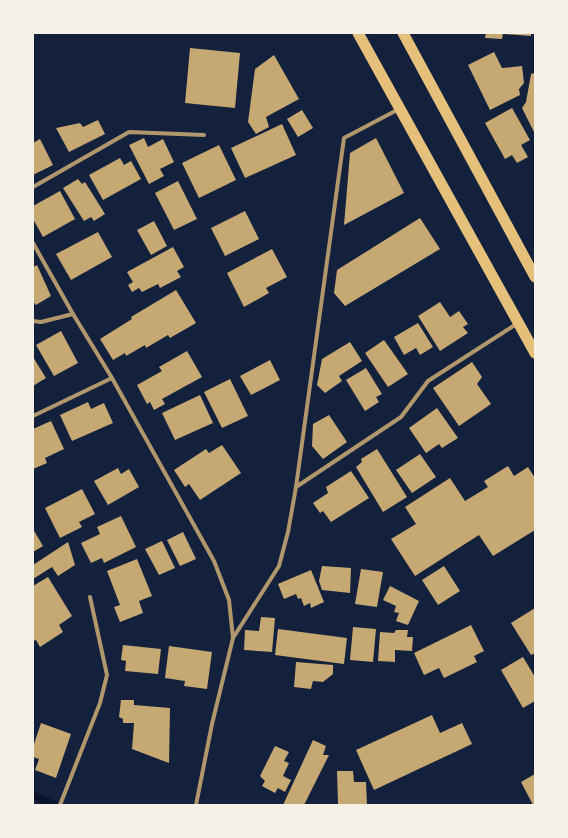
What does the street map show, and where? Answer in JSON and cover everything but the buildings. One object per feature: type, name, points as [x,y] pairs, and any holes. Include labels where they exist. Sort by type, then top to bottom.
[{"type":"highway","points":[[358,33],[535,353]]},
{"type":"highway","points":[[403,33],[535,277]]},
{"type":"street","points":[[196,805],[212,724],[233,638],[280,566],[288,532],[296,486],[344,138],[400,109]]},
{"type":"street","points":[[33,187],[129,132],[204,135]]},
{"type":"street","points":[[33,243],[73,314],[112,378],[214,561],[229,600],[233,638]]},
{"type":"street","points":[[33,320],[41,322],[73,314]]},
{"type":"street","points":[[296,486],[401,416],[428,381],[518,322]]},
{"type":"street","points":[[33,416],[112,378]]},
{"type":"street","points":[[60,805],[100,703],[107,675],[90,597]]},
{"type":"waterway","points":[[33,795],[55,805]]}]
